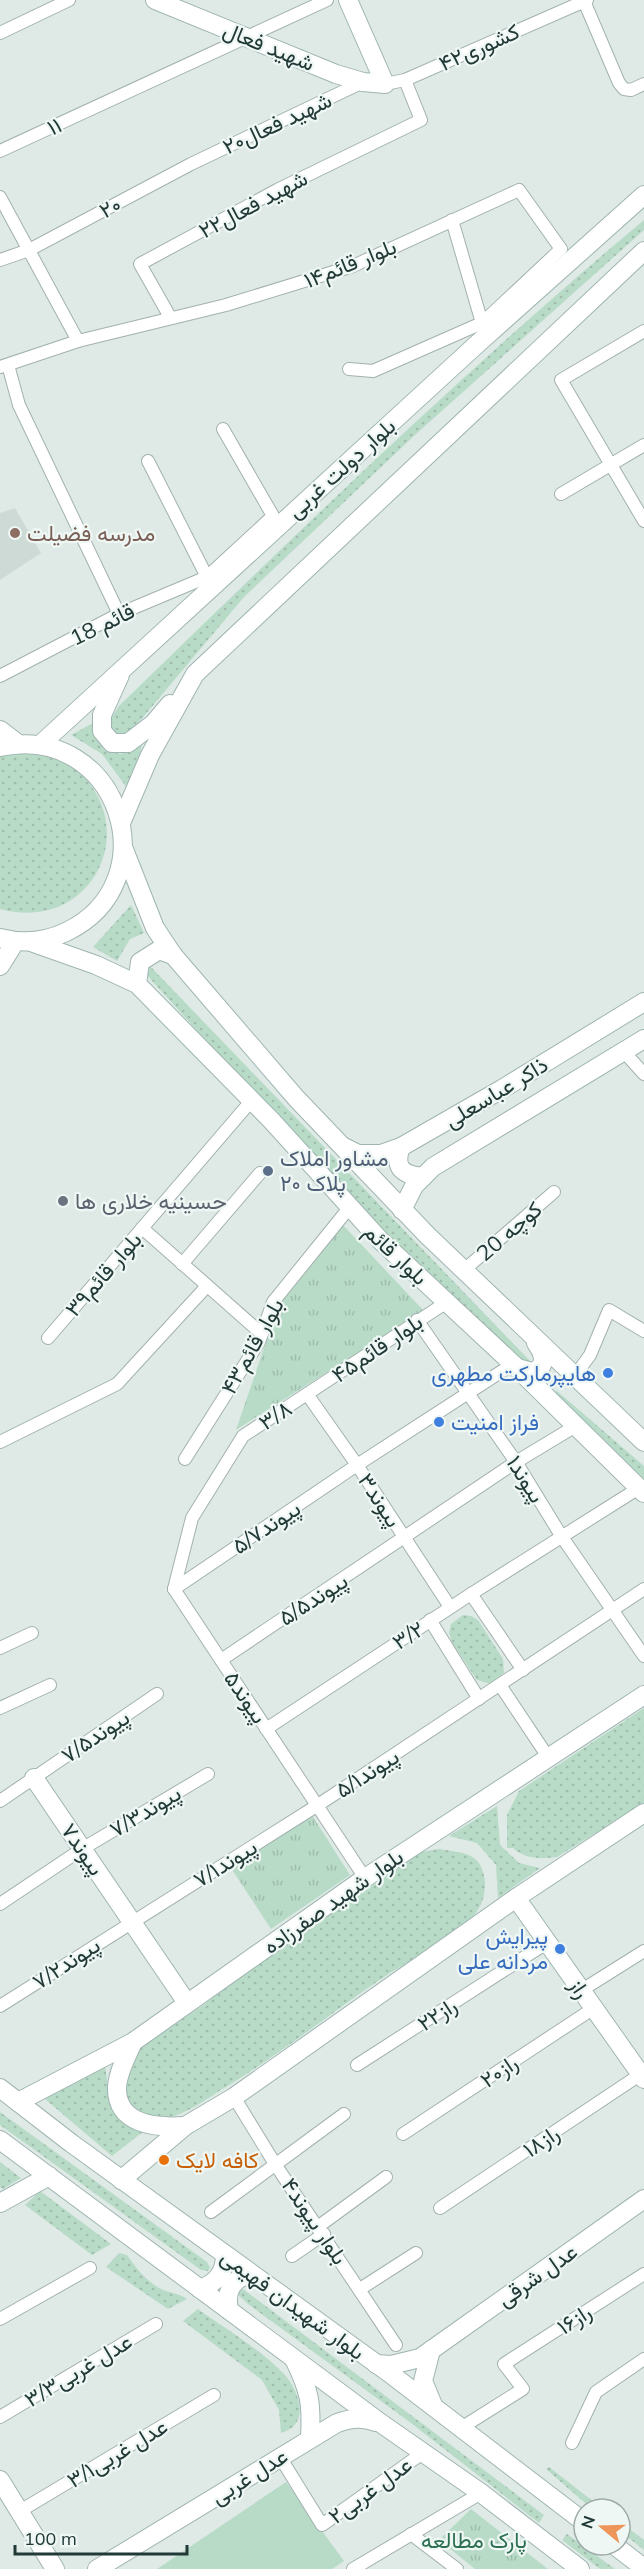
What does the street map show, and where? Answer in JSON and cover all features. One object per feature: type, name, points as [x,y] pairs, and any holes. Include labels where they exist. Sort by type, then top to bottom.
[{"type":"street","points":[[0,33],[69,0]]},
{"type":"street","name":"شهید فعال","points":[[155,0],[363,82],[385,84]]},
{"type":"street","name":"۱۱","points":[[0,151],[327,0]]},
{"type":"street","points":[[348,0],[385,84]]},
{"type":"street","points":[[586,1],[619,83],[624,89],[631,90],[644,84]]},
{"type":"street","name":"کشوری۴۲","points":[[385,84],[405,80],[569,3],[586,1]]},
{"type":"street","name":"شهید فعال۲۲","points":[[170,317],[140,264],[279,189],[421,120],[405,80]]},
{"type":"street","name":"شهید فعال۲۰","points":[[191,164],[363,82]]},
{"type":"street","name":"۲۰","points":[[0,260],[28,250],[191,164]]},
{"type":"street","name":"بلوار قائم۱۴","points":[[4,366],[78,341],[270,293],[353,266],[519,190],[561,249],[482,323]]},
{"type":"street","name":"بلوار دولت غربی","points":[[41,744],[475,346],[644,195]]},
{"type":"street","points":[[0,197],[78,341]]},
{"type":"street","points":[[349,369],[373,371],[482,323],[452,220]]},
{"type":"street","points":[[126,665],[102,715],[102,731],[112,743],[128,743],[153,724],[195,674],[644,251]]},
{"type":"street","points":[[644,331],[561,380],[644,521]]},
{"type":"street","points":[[4,366],[19,405],[119,614]]},
{"type":"street","points":[[148,461],[207,578],[273,516],[223,429]]},
{"type":"street","points":[[561,494],[644,445]]},
{"type":"street","name":"18 قائم","points":[[0,676],[119,614],[207,578]]},
{"type":"street","points":[[121,823],[150,755],[195,674]]},
{"type":"street","points":[[0,730],[8,745],[41,744],[64,751],[93,771],[114,800],[121,823],[123,847],[119,870],[110,892],[95,912],[66,932],[16,940],[0,966]]},
{"type":"street","name":"بلوار قائم","points":[[123,847],[155,928],[173,955],[296,1098],[402,1209],[531,1336],[644,1442]]},
{"type":"street","name":"بلوار قائم","points":[[16,940],[96,965],[137,984],[252,1100],[380,1240],[515,1366],[574,1427],[642,1491]]},
{"type":"street","points":[[137,984],[140,962],[159,950],[173,955]]},
{"type":"street","name":"ذاکر عباسعلی","points":[[340,1146],[358,1154],[381,1154],[400,1147],[502,1089],[644,1002]]},
{"type":"street","name":"ذاکر عباسعلی","points":[[402,1209],[407,1196],[433,1167],[644,1039]]},
{"type":"street","points":[[624,1053],[644,1074]]},
{"type":"street","name":"بلوار قائم۳۹","points":[[48,1338],[252,1100]]},
{"type":"street","points":[[400,1147],[397,1157],[398,1165],[405,1173],[423,1177]]},
{"type":"street","points":[[182,1264],[260,1173]]},
{"type":"street","name":"کوچه 20","points":[[464,1270],[554,1192]]},
{"type":"street","name":"بلوار قائم۴۳","points":[[185,1460],[259,1342],[273,1302],[349,1208]]},
{"type":"street","points":[[142,1228],[262,1334]]},
{"type":"street","points":[[0,1442],[117,1384],[207,1286]]},
{"type":"street","name":"بلوار قائم۴۵","points":[[308,1394],[447,1302]]},
{"type":"street","points":[[546,1398],[543,1386],[548,1376],[556,1372],[573,1376],[590,1355],[609,1310],[644,1331]]},
{"type":"street","name":"پیوند۱","points":[[417,1320],[516,1462],[562,1537],[644,1656]]},
{"type":"street","points":[[515,1366],[532,1372],[543,1364],[543,1353],[531,1336]]},
{"type":"street","name":"پیوند۵/۷","points":[[174,1589],[357,1465],[515,1366]]},
{"type":"street","name":"۳/۸","points":[[174,1589],[192,1518],[243,1436],[308,1394]]},
{"type":"street","name":"پیوند۳","points":[[308,1394],[450,1607]]},
{"type":"street","name":"پیوند۵/۵","points":[[221,1660],[516,1462],[574,1427]]},
{"type":"street","name":"۳/۲","points":[[267,1728],[450,1607],[562,1537],[642,1491]]},
{"type":"street","name":"پیوند۵","points":[[174,1589],[365,1878]]},
{"type":"street","name":"پیوند۵/۱","points":[[318,1805],[644,1589]]},
{"type":"street","points":[[471,1594],[522,1670]]},
{"type":"street","points":[[430,1620],[479,1699]]},
{"type":"street","points":[[0,1648],[32,1634]]},
{"type":"street","points":[[0,1708],[50,1685]]},
{"type":"street","points":[[501,1685],[548,1757]]},
{"type":"street","name":"پیوند۷/۵","points":[[0,1801],[157,1694]]},
{"type":"street","name":"بلوار شهید صفرزاده","points":[[18,2102],[133,2042],[365,1878],[644,1695]]},
{"type":"street","name":"پیوند۷/۳","points":[[0,1904],[82,1849],[208,1774]]},
{"type":"street","name":"پیوند۷","points":[[34,1778],[187,2003]]},
{"type":"street","name":"پیوند۷/۱","points":[[131,1921],[318,1805]]},
{"type":"street","points":[[121,2180],[185,2126],[234,2097],[516,1898],[644,1813]]},
{"type":"street","name":"راز","points":[[516,1898],[643,2075]]},
{"type":"street","name":"پیوند۷/۲","points":[[0,2006],[131,1921]]},
{"type":"street","name":"راز۲۲","points":[[357,2065],[548,1942]]},
{"type":"street","points":[[582,1990],[644,1951]]},
{"type":"street","name":"راز۲۰","points":[[403,2134],[594,2008]]},
{"type":"street","points":[[133,2042],[120,2071],[117,2088],[122,2109],[140,2123],[162,2128],[185,2126]]},
{"type":"street","name":"راز۱۸","points":[[440,2208],[643,2075]]},
{"type":"street","name":"بلوار شهیدان فهیمی","points":[[0,2088],[121,2180],[376,2364],[572,2513]]},
{"type":"street","name":"بلوار پیوند۴","points":[[234,2097],[275,2164],[396,2345]]},
{"type":"street","points":[[212,2212],[344,2114]]},
{"type":"street","name":"بلوار شهیدان فهیمی","points":[[0,2140],[382,2424],[481,2493],[580,2569]]},
{"type":"street","points":[[0,2204],[49,2176]]},
{"type":"street","points":[[292,2256],[386,2177]]},
{"type":"street","name":"عدل شرقی","points":[[376,2364],[392,2366],[408,2362],[431,2350],[644,2199]]},
{"type":"street","points":[[360,2289],[416,2253]]},
{"type":"street","points":[[200,2289],[219,2277],[223,2270],[225,2255]]},
{"type":"street","points":[[0,2319],[90,2268]]},
{"type":"street","points":[[229,2310],[228,2290],[241,2276],[250,2274]]},
{"type":"street","name":"راز۱۶","points":[[460,2428],[523,2389],[504,2364],[644,2274]]},
{"type":"street","name":"عدل غربی۳/۳","points":[[0,2416],[156,2324]]},
{"type":"street","points":[[431,2350],[423,2381],[436,2409]]},
{"type":"street","points":[[293,2357],[308,2388],[312,2407],[310,2438]]},
{"type":"street","points":[[572,2443],[596,2392],[644,2359]]},
{"type":"street","name":"عدل غربی۳/۱","points":[[20,2511],[214,2395]]},
{"type":"street","name":"عدل غربی","points":[[97,2569],[117,2564],[280,2457],[338,2423],[352,2418],[367,2419],[382,2424]]},
{"type":"street","name":"عدل غربی۲","points":[[280,2457],[322,2525],[424,2452]]},
{"type":"street","points":[[2,2488],[20,2511],[55,2569]]},
{"type":"street","points":[[353,2569],[481,2493]]},
{"type":"street","points":[[411,2534],[457,2569]]},
{"type":"street","points":[[630,2557],[644,2568]]},
{"type":"shaded area","name":"مدرسه فضیلت","points":[[15,508],[41,553],[0,580],[0,513]]},
{"type":"green space","points":[[644,220],[644,230],[416,434],[244,597],[134,728],[124,736],[116,738],[109,731],[109,721],[119,706],[312,520],[509,337]]},
{"type":"green space","points":[[93,723],[95,734],[104,750],[120,754],[142,745],[130,792],[102,754],[71,735]]},
{"type":"green space","points":[[34,750],[61,758],[90,784],[104,811],[107,839],[100,865],[85,888],[63,905],[34,912],[0,909],[0,755]]},
{"type":"green space","points":[[131,905],[144,933],[130,939],[117,961],[93,947]]},
{"type":"green space","points":[[149,965],[532,1363],[527,1364],[476,1319],[330,1175],[145,973]]},
{"type":"green space","points":[[343,1225],[424,1311],[236,1430],[278,1307]]},
{"type":"green space","points":[[557,1391],[644,1466],[644,1487],[554,1392]]},
{"type":"green space","points":[[463,1615],[478,1620],[503,1659],[504,1673],[491,1684],[477,1680],[453,1644],[449,1633],[451,1624]]},
{"type":"green space","points":[[644,1708],[644,1803],[557,1857],[534,1857],[517,1852],[513,1848],[507,1848],[507,1815],[519,1791]]},
{"type":"green space","points":[[497,1806],[500,1845],[519,1863],[540,1868],[498,1898],[496,1865],[477,1843],[449,1836]]},
{"type":"green space","points":[[310,1812],[350,1875],[271,1929],[229,1865]]},
{"type":"green space","points":[[439,1849],[464,1853],[476,1859],[483,1872],[485,1885],[482,1902],[473,1917],[463,1926],[387,1975],[247,2074],[188,2110],[161,2118],[144,2114],[128,2104],[123,2081],[134,2051],[205,2004],[233,1982],[421,1852]]},
{"type":"green space","points":[[105,2065],[110,2097],[118,2116],[124,2123],[144,2131],[112,2156],[45,2099]]},
{"type":"green space","points":[[0,2112],[207,2262],[210,2268],[208,2271],[201,2270],[0,2125]]},
{"type":"green space","points":[[0,2162],[21,2178],[3,2189],[0,2187]]},
{"type":"green space","points":[[40,2191],[111,2244],[92,2255],[25,2205]]},
{"type":"green space","points":[[119,2253],[127,2255],[142,2274],[156,2286],[187,2299],[168,2309],[106,2267]]},
{"type":"green space","points":[[243,2289],[544,2515],[539,2523],[411,2423],[248,2304],[236,2293]]},
{"type":"green space","points":[[198,2309],[261,2353],[287,2377],[297,2395],[299,2404],[297,2422],[291,2428],[281,2433],[279,2410],[262,2380],[183,2321]]},
{"type":"green space","points":[[549,2467],[588,2497],[578,2497],[546,2469]]},
{"type":"green space","points":[[286,2482],[344,2561],[332,2569],[157,2569]]},
{"type":"green space","name":"پارک مطالعه","points":[[471,2509],[548,2569],[475,2569],[439,2540]]},
{"type":"green space","points":[[632,2531],[644,2540],[644,2550],[632,2540]]},
{"type":"green space","points":[[567,2534],[572,2538],[572,2548],[562,2540]]},
{"type":"green space","points":[[584,2557],[599,2557],[615,2569],[600,2569]]},
{"type":"place","name":"مدرسه فضیلت","points":[[15,533]]},
{"type":"place","name":"مشاور املاک پلاک ۲۰","points":[[268,1171]]},
{"type":"place","name":"حسینیه خلاری ها","points":[[63,1201]]},
{"type":"place","name":"هایپرمارکت مطهری","points":[[608,1373]]},
{"type":"place","name":"فراز امنیت","points":[[439,1422]]},
{"type":"place","name":"پیرایش مردانه علی","points":[[560,1949]]},
{"type":"place","name":"کافه لایک","points":[[164,2160]]}]
